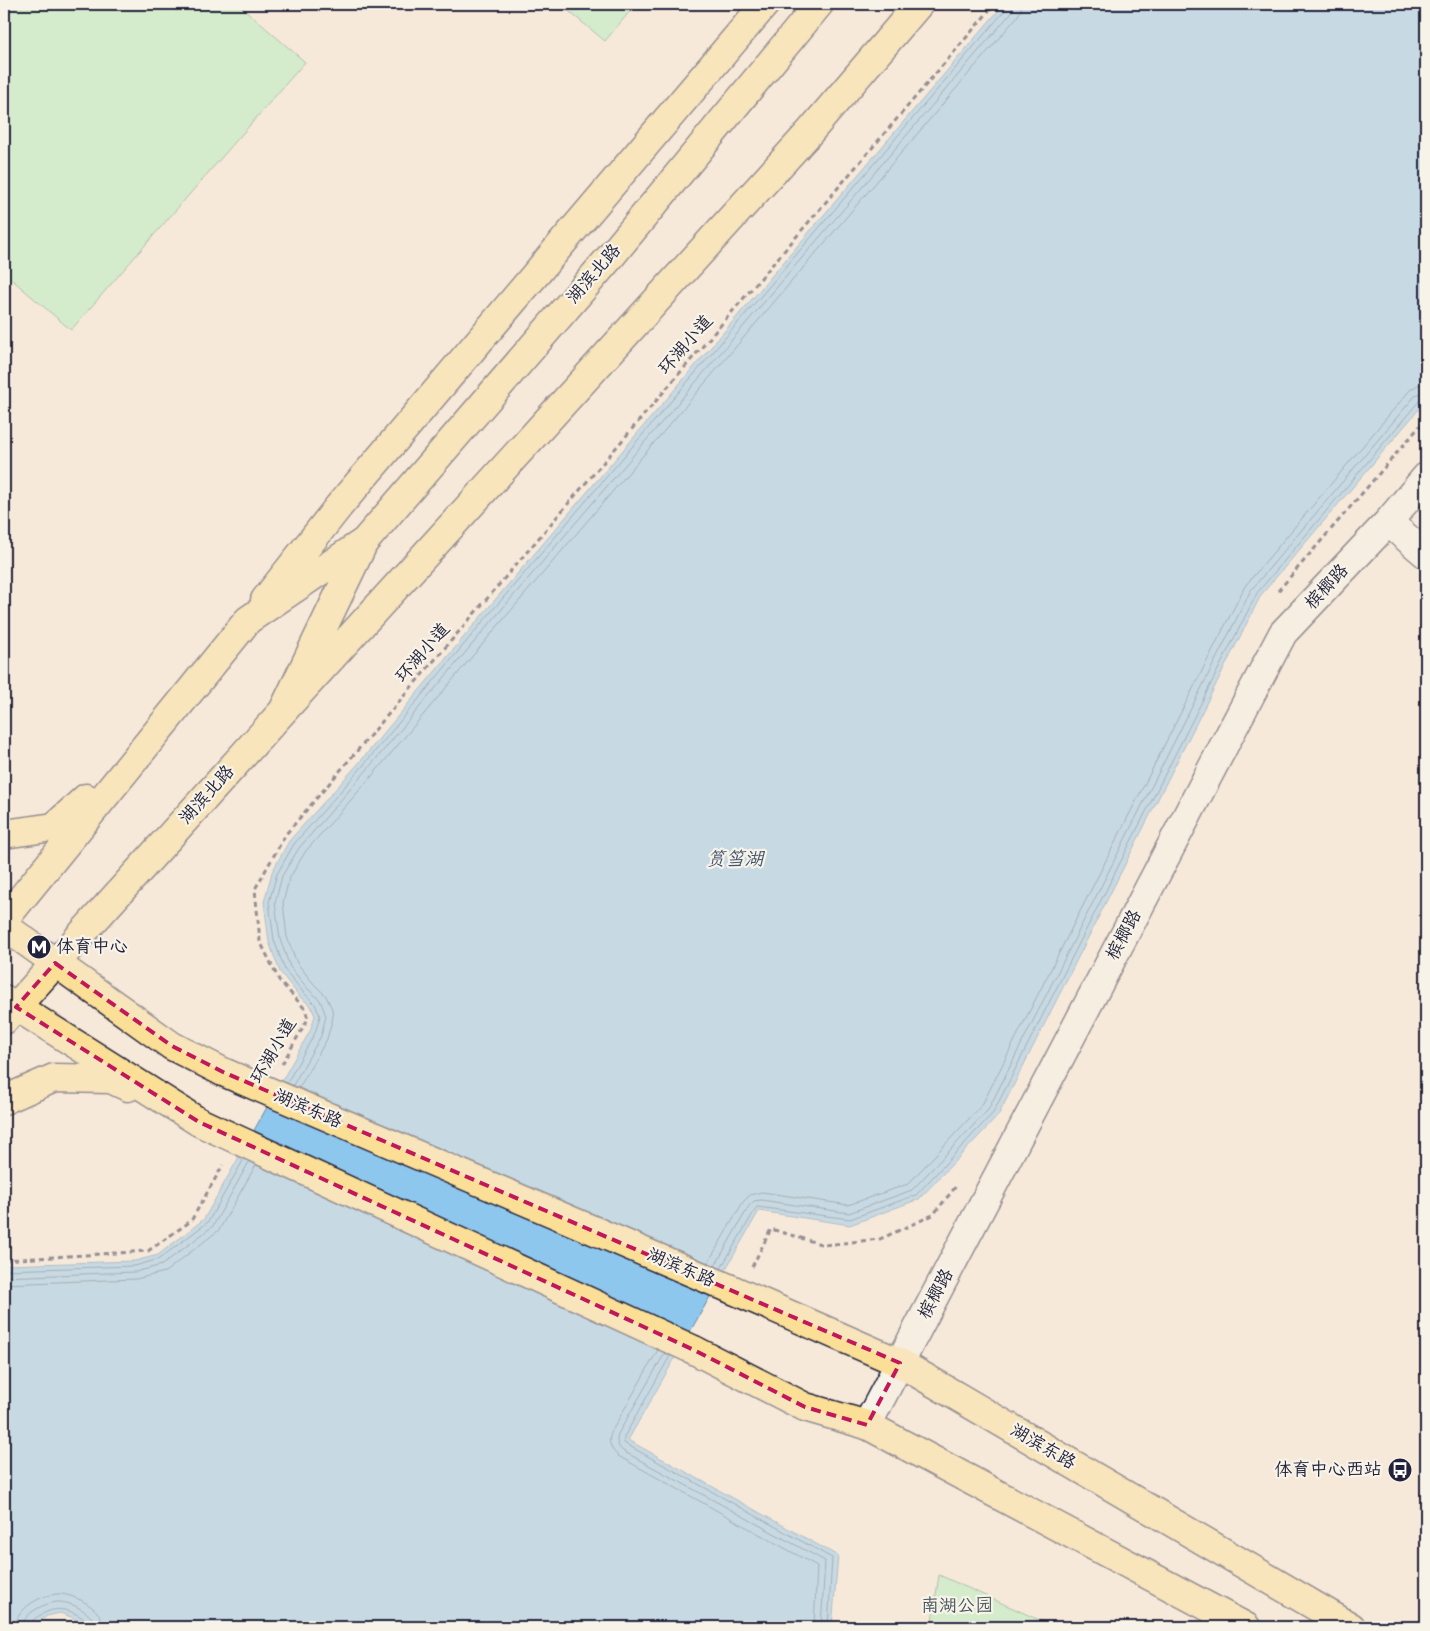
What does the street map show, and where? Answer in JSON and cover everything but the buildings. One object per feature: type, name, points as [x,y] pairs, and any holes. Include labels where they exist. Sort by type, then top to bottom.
[{"type":"main road","points":[[248,620],[345,498],[765,4]]},
{"type":"main road","name":"湖滨北路","points":[[8,1009],[55,963],[283,711],[365,541],[611,256],[819,4]]},
{"type":"main road","points":[[283,711],[808,134],[919,4]]},
{"type":"main road","name":"湖滨北路","points":[[4,920],[248,620],[365,541]]},
{"type":"main road","points":[[4,834],[54,827],[162,728]]},
{"type":"main road","name":"湖滨东路","points":[[4,926],[172,1046],[223,1072],[900,1363],[1351,1627]]},
{"type":"main road","points":[[8,1009],[199,1122]]},
{"type":"main road","points":[[4,1100],[54,1078],[111,1079],[199,1122],[694,1350],[805,1408],[867,1425],[1246,1627]]},
{"type":"street","name":"槟榔路","points":[[867,1425],[1283,633],[1388,522],[1426,477]]},
{"type":"street","points":[[1388,522],[1426,554]]},
{"type":"path","name":"环湖小道","points":[[279,1070],[308,1019],[305,1009],[279,980],[260,941],[255,889],[286,834],[995,4]]},
{"type":"path","points":[[1272,598],[1426,419]]},
{"type":"path","points":[[4,1260],[148,1251],[191,1221],[225,1162]]},
{"type":"path","points":[[751,1270],[771,1229],[824,1245],[880,1239],[933,1215],[962,1179]]},
{"type":"highlighted area","points":[[55,963],[172,1046],[223,1072],[900,1363],[867,1425],[805,1407],[694,1350],[199,1122],[16,1007]]},
{"type":"green space","points":[[4,4],[238,4],[305,62],[71,330],[4,273]]},
{"type":"green space","points":[[560,4],[636,4],[605,41]]},
{"type":"green space","name":"南湖公园","points":[[939,1575],[1055,1627],[931,1627]]},
{"type":"water","name":"筼筜湖","points":[[1004,4],[1426,4],[1426,401],[1261,595],[998,1116],[919,1199],[850,1225],[759,1211],[628,1440],[838,1556],[832,1627],[86,1627],[74,1618],[60,1613],[47,1616],[31,1627],[4,1627],[4,1265],[135,1261],[158,1255],[204,1219],[310,1031],[315,1016],[311,1006],[300,997],[280,972],[269,942],[264,902],[272,872],[289,841],[358,764],[483,614]]},
{"type":"place","name":"体育中心","points":[[39,947]]},
{"type":"place","name":"体育中心西站","points":[[1400,1470]]}]
